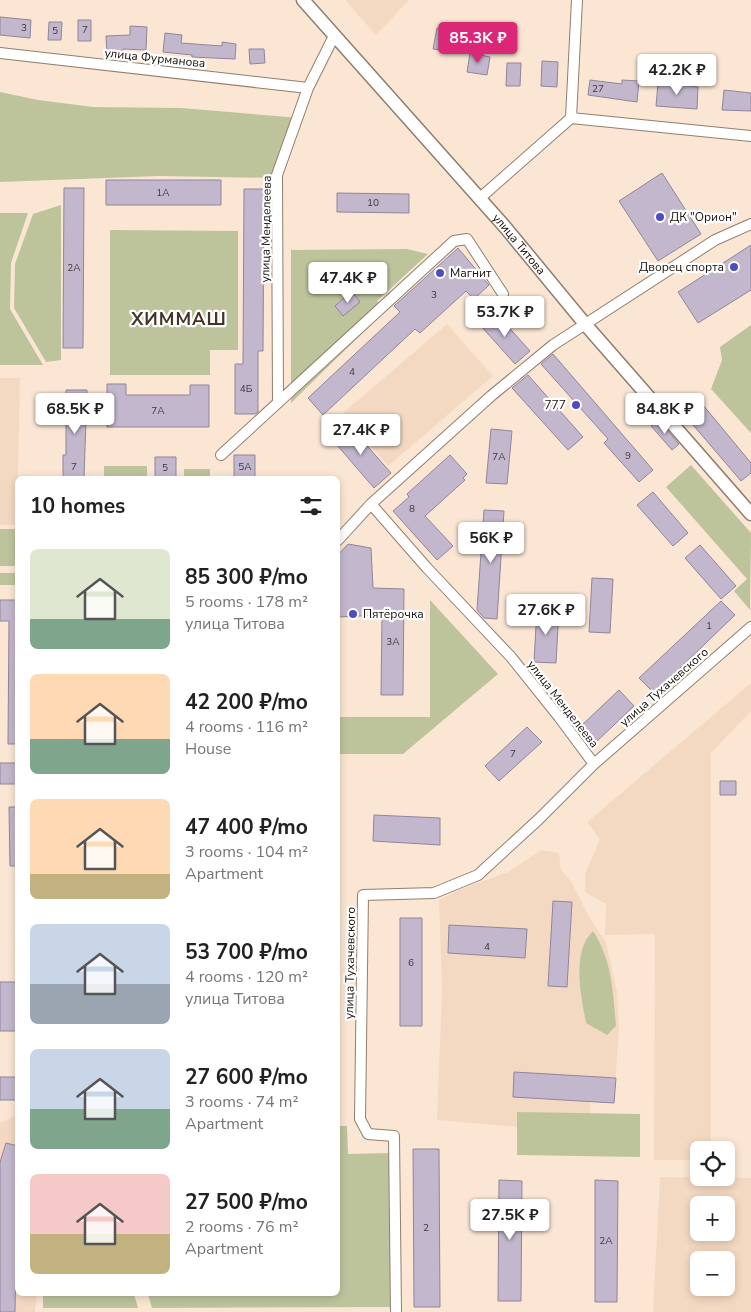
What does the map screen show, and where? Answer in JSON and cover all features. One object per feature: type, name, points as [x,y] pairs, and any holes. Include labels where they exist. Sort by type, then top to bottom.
[{"type":"street","name":"улица Титова","points":[[303,0],[480,198],[585,324],[751,514]]},
{"type":"street","points":[[480,198],[571,118],[577,0]]},
{"type":"street","name":"улица Менделеева","points":[[278,403],[277,175],[308,88],[334,36]]},
{"type":"street","name":"улица Фурманова","points":[[0,53],[308,88]]},
{"type":"street","points":[[571,118],[751,136]]},
{"type":"street","points":[[340,538],[371,504],[491,396],[553,345],[715,240],[751,224]]},
{"type":"street","points":[[221,455],[454,241],[467,239],[504,294]]},
{"type":"street","name":"улица Менделеева","points":[[371,504],[427,568],[511,657],[559,716],[594,764]]},
{"type":"street","name":"улица Тухачевского","points":[[396,1312],[394,1136],[368,1134],[360,1119],[363,895],[434,893],[478,875],[594,764],[751,627]]},
{"type":"shaded area","points":[[345,0],[409,0],[376,35]]},
{"type":"shaded area","points":[[447,324],[493,376],[388,466],[343,413]]},
{"type":"shaded area","points":[[0,378],[20,378],[18,476],[15,476],[15,525],[0,525]]},
{"type":"shaded area","points":[[751,683],[751,711],[711,753],[711,1141],[690,1141],[690,1160],[654,1160],[655,934],[605,935],[606,904],[585,892],[585,874],[600,839],[587,822]]},
{"type":"shaded area","points":[[542,850],[559,853],[561,869],[572,883],[589,917],[606,942],[617,992],[619,1027],[614,1103],[590,1102],[589,1133],[437,1120],[442,989],[439,900],[464,888],[508,872]]},
{"type":"shaded area","points":[[15,1116],[15,1296],[37,1296],[35,1312],[0,1312],[0,1123]]},
{"type":"shaded area","points":[[660,1177],[690,1177],[690,1186],[735,1186],[735,1178],[751,1178],[751,1312],[653,1312]]},
{"type":"green space","points":[[0,92],[38,100],[93,107],[181,108],[300,118],[277,178],[159,176],[0,182]]},
{"type":"green space","points":[[61,205],[61,360],[46,362],[14,308],[15,264],[33,214]]},
{"type":"green space","points":[[0,213],[28,213],[11,263],[10,309],[43,365],[0,365]]},
{"type":"green space","points":[[110,230],[238,231],[238,350],[210,350],[210,375],[110,375]]},
{"type":"green space","points":[[407,249],[428,254],[377,301],[385,311],[291,403],[291,250]]},
{"type":"green space","points":[[751,325],[751,433],[711,389],[722,360],[720,347]]},
{"type":"green space","points":[[691,465],[751,533],[750,610],[734,591],[747,579],[666,487]]},
{"type":"green space","points":[[104,466],[147,466],[147,476],[104,476]]},
{"type":"green space","points":[[184,469],[210,469],[210,476],[184,476]]},
{"type":"green space","points":[[0,529],[15,529],[15,566],[0,566]]},
{"type":"green space","points":[[0,573],[15,573],[15,585],[0,585]]},
{"type":"green space","points":[[430,600],[498,674],[403,754],[340,754],[340,717],[430,717]]},
{"type":"green space","points":[[593,931],[608,965],[612,989],[616,1026],[607,1035],[586,1023],[580,988],[579,975],[582,950],[586,940]]},
{"type":"green space","points":[[517,1112],[640,1114],[640,1157],[517,1155]]},
{"type":"green space","points":[[340,1126],[347,1126],[348,1154],[390,1153],[391,1307],[152,1308],[149,1296],[340,1296]]},
{"type":"green space","points":[[43,1296],[135,1296],[138,1308],[43,1308]]},
{"type":"building","points":[[0,17],[31,20],[30,38],[0,35]]},
{"type":"building","points":[[78,20],[91,20],[91,41],[78,41]]},
{"type":"building","points":[[49,22],[62,22],[61,40],[48,40]]},
{"type":"building","points":[[130,26],[147,27],[146,50],[123,49],[123,54],[107,55],[106,36],[130,35]]},
{"type":"building","points":[[437,28],[453,30],[449,51],[433,49]]},
{"type":"building","points":[[165,33],[182,35],[181,43],[222,46],[222,42],[236,44],[235,59],[192,57],[192,55],[163,52]]},
{"type":"building","points":[[249,49],[264,49],[265,63],[250,64]]},
{"type":"building","points":[[470,53],[490,57],[487,75],[467,72]]},
{"type":"building","points":[[542,61],[558,62],[557,87],[541,86]]},
{"type":"building","points":[[507,63],[521,63],[520,86],[506,86]]},
{"type":"building","points":[[590,80],[622,84],[622,80],[639,81],[637,102],[588,95]]},
{"type":"building","points":[[658,83],[698,87],[697,109],[656,106]]},
{"type":"building","points":[[724,90],[751,93],[751,111],[722,110]]},
{"type":"building","name":"ДК \"Орион\"","points":[[662,173],[701,234],[658,261],[619,201]]},
{"type":"building","points":[[106,180],[221,180],[221,205],[106,205]]},
{"type":"building","points":[[64,188],[84,188],[83,348],[63,348]]},
{"type":"building","points":[[244,189],[264,189],[263,351],[258,351],[258,412],[255,414],[235,414],[235,364],[243,364]]},
{"type":"building","points":[[337,193],[409,194],[409,213],[337,212]]},
{"type":"building","name":"Дворец спорта","points":[[751,245],[751,290],[698,323],[678,292]]},
{"type":"building","points":[[458,248],[489,285],[474,299],[466,291],[420,333],[415,329],[323,415],[308,398],[400,312],[394,306]]},
{"type":"building","points":[[352,291],[360,302],[343,316],[335,306]]},
{"type":"building","points":[[495,312],[530,351],[515,364],[480,325]]},
{"type":"building","points":[[553,354],[653,470],[639,482],[604,443],[608,439],[541,364]]},
{"type":"building","points":[[528,375],[583,437],[568,450],[512,388]]},
{"type":"building","points":[[107,384],[126,384],[126,395],[190,395],[190,385],[209,385],[209,427],[107,427]]},
{"type":"building","points":[[66,390],[87,390],[84,476],[63,476],[63,455],[66,455]]},
{"type":"building","points":[[698,399],[751,463],[751,473],[741,481],[682,412]]},
{"type":"building","points":[[648,410],[653,416],[647,422],[642,416]]},
{"type":"building","points":[[658,420],[679,444],[672,450],[651,426]]},
{"type":"building","points":[[348,424],[391,473],[374,488],[331,438]]},
{"type":"building","points":[[491,429],[512,431],[507,484],[486,483]]},
{"type":"building","points":[[234,455],[255,455],[255,476],[234,476]]},
{"type":"building","points":[[450,455],[467,474],[463,478],[465,480],[425,516],[453,546],[437,560],[393,511],[409,497],[407,494]]},
{"type":"building","points":[[155,457],[176,457],[176,476],[155,476]]},
{"type":"building","points":[[653,492],[688,533],[673,546],[637,505]]},
{"type":"building","points":[[484,510],[504,511],[497,619],[484,618],[477,610]]},
{"type":"building","points":[[348,544],[371,548],[373,588],[404,589],[403,695],[381,695],[382,615],[340,617],[340,553]]},
{"type":"building","points":[[700,545],[736,586],[721,599],[685,558]]},
{"type":"building","points":[[592,578],[613,579],[610,633],[589,632]]},
{"type":"building","points":[[0,600],[15,600],[15,744],[8,744],[9,621],[0,621]]},
{"type":"building","points":[[721,601],[735,615],[654,693],[639,678]]},
{"type":"building","points":[[537,608],[559,609],[556,663],[534,662]]},
{"type":"building","points":[[619,690],[634,706],[596,742],[581,726]]},
{"type":"building","points":[[527,727],[542,742],[499,781],[485,766]]},
{"type":"building","points":[[0,763],[15,763],[15,784],[0,784]]},
{"type":"building","points":[[720,781],[736,781],[736,795],[720,795]]},
{"type":"building","points":[[9,807],[15,807],[15,866],[10,866]]},
{"type":"building","points":[[374,815],[440,818],[440,845],[373,841]]},
{"type":"building","points":[[553,901],[572,902],[567,987],[548,986]]},
{"type":"building","points":[[400,918],[422,918],[422,1026],[400,1026]]},
{"type":"building","points":[[449,925],[527,929],[525,958],[448,953]]},
{"type":"building","points":[[0,982],[15,982],[15,1031],[0,1031]]},
{"type":"building","points":[[514,1072],[616,1078],[614,1103],[513,1097]]},
{"type":"building","points":[[0,1077],[15,1077],[15,1100],[0,1100]]},
{"type":"building","points":[[6,1143],[15,1145],[15,1312],[0,1312],[0,1162]]},
{"type":"building","points":[[413,1149],[439,1149],[440,1307],[414,1307]]},
{"type":"building","points":[[499,1180],[522,1181],[521,1301],[498,1301]]},
{"type":"building","points":[[595,1180],[618,1181],[617,1302],[595,1302]]},
{"type":"place","name":"ДК \"Орион\"","points":[[660,217]]},
{"type":"place","name":"Дворец спорта","points":[[734,267]]},
{"type":"place","name":"Магнит","points":[[440,273]]},
{"type":"place","name":"777","points":[[576,405]]},
{"type":"place","name":"Пятёрочка","points":[[353,614]]},
{"type":"district","name":"ХИММАШ","points":[[179,319]]}]
